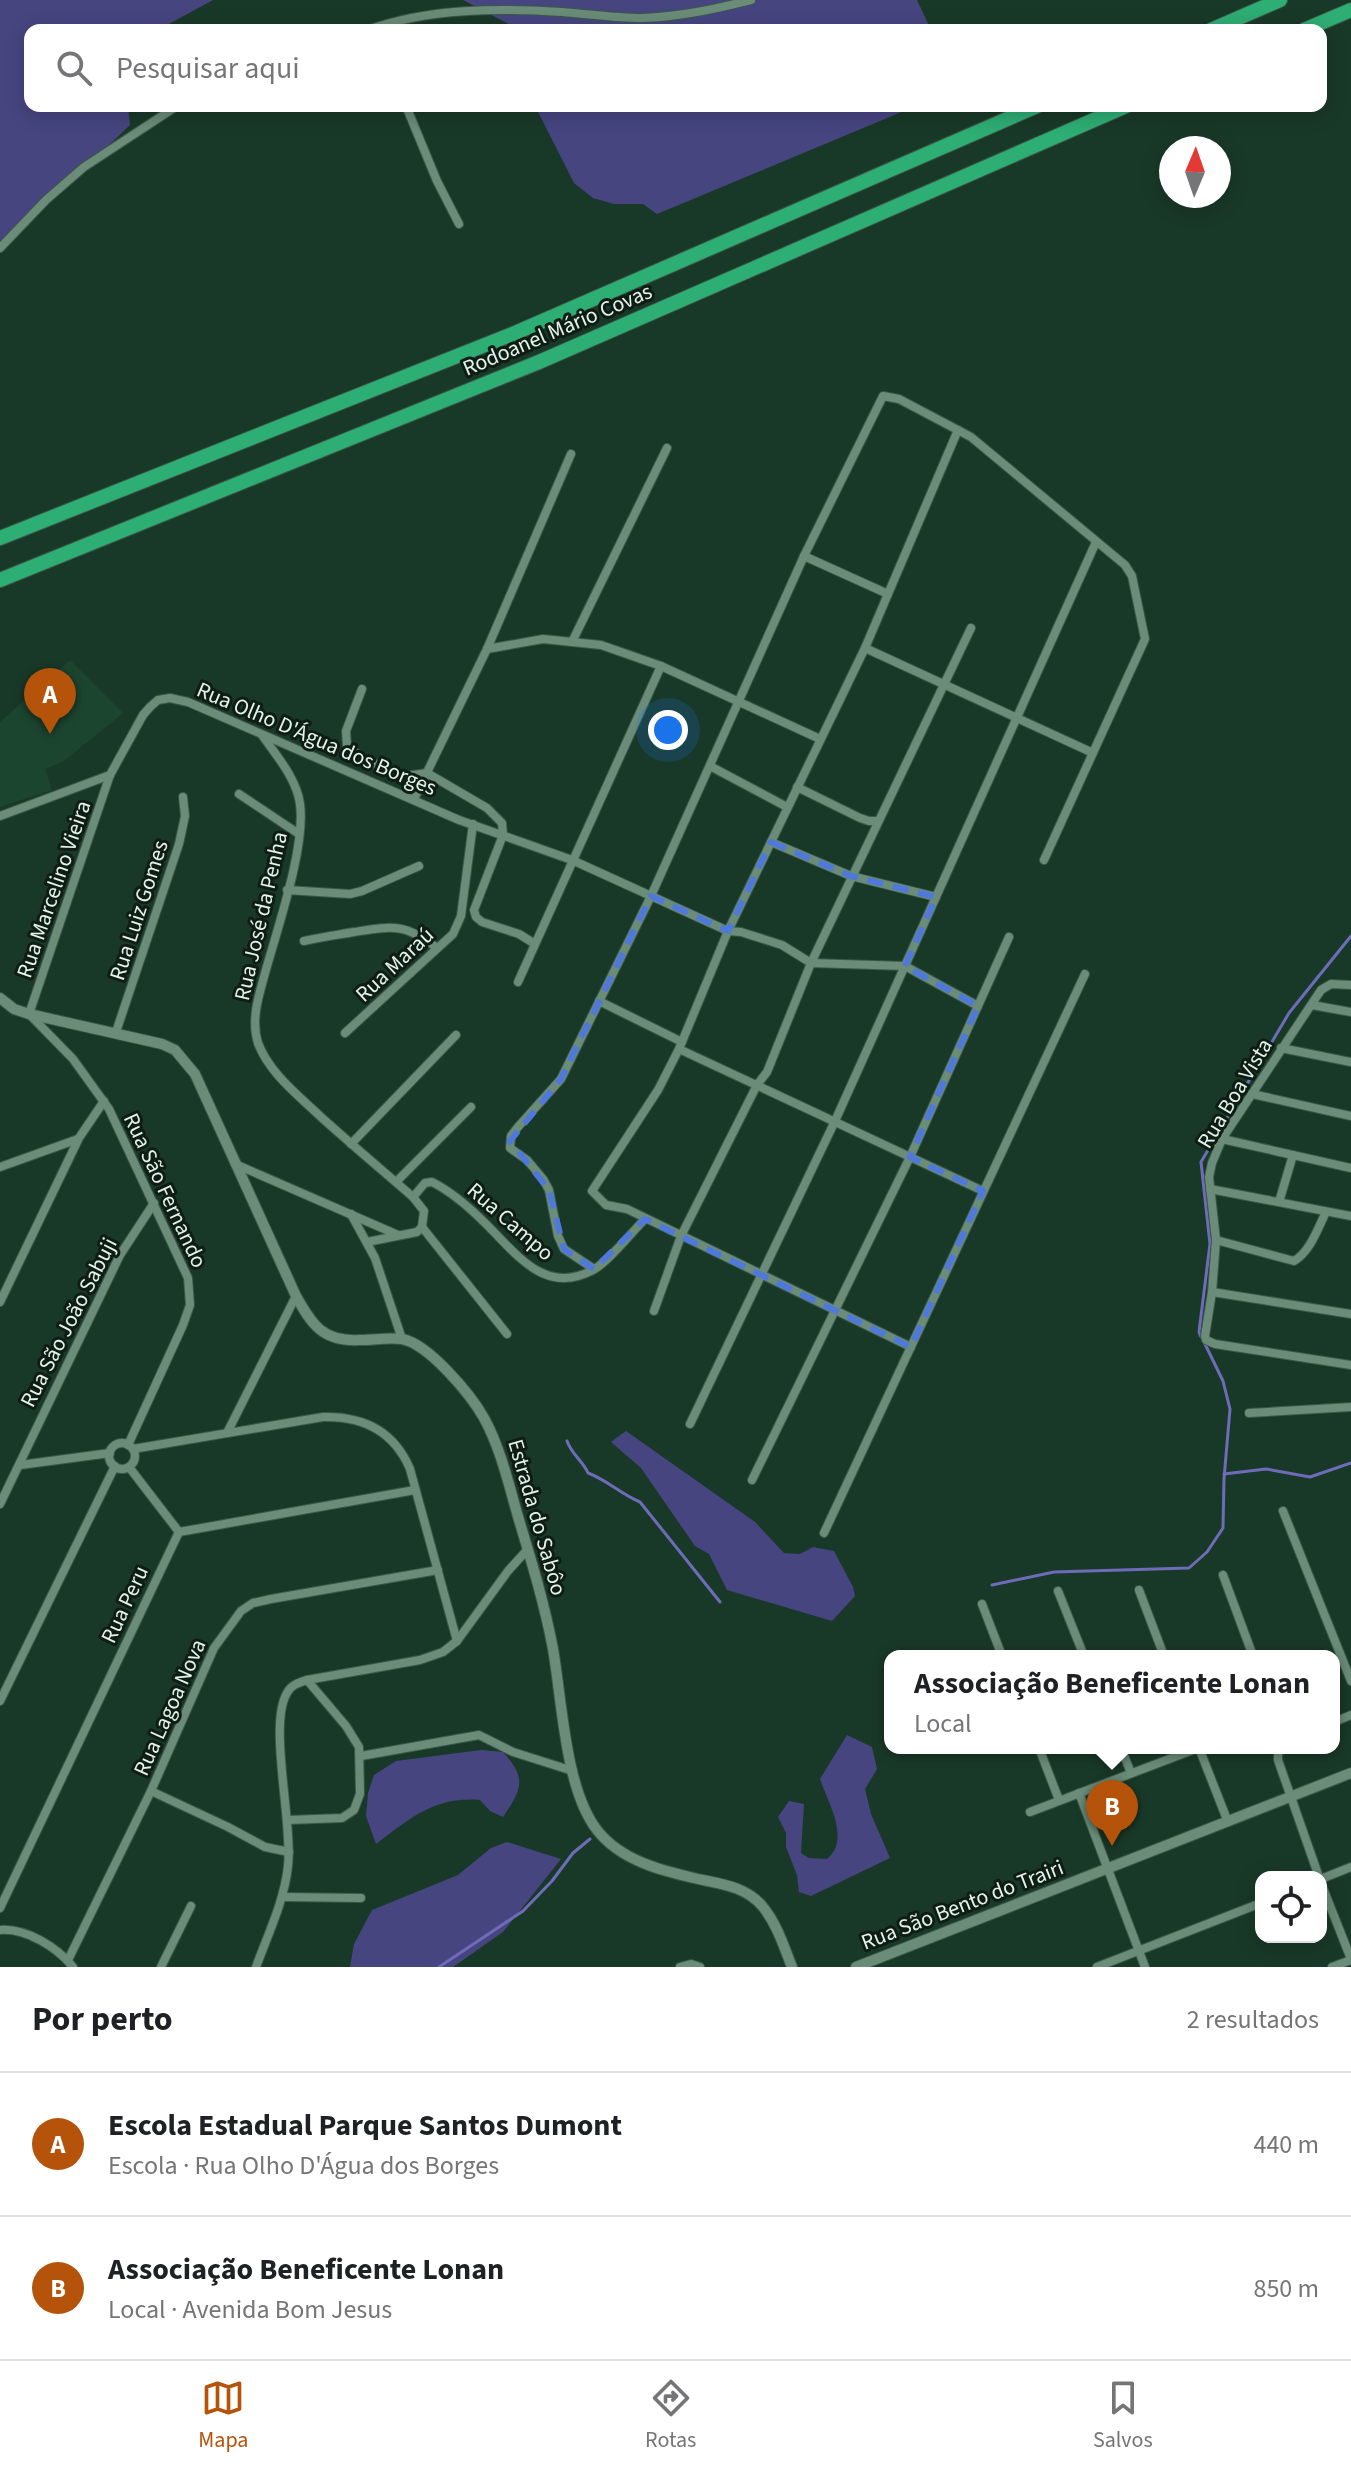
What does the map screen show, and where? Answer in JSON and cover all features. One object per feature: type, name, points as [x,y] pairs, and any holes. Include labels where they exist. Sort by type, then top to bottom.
[{"type":"highway","points":[[1225,24],[1280,0]]},
{"type":"highway","points":[[1318,24],[1351,10]]},
{"type":"highway","name":"Rodoanel Mário Covas","points":[[0,538],[515,333],[1023,112]]},
{"type":"highway","name":"Rodoanel Mário Covas","points":[[0,580],[539,362],[1112,112]]},
{"type":"street","points":[[396,24],[440,15],[496,11],[641,18],[672,16],[751,0]]},
{"type":"street","points":[[0,248],[46,200],[84,167],[168,112]]},
{"type":"street","points":[[408,112],[459,224]]},
{"type":"street","points":[[645,1219],[594,1269],[564,1249],[558,1236],[549,1190],[535,1167],[510,1148],[510,1141],[518,1127],[561,1079],[651,896],[804,556],[883,396],[899,399],[971,437],[1125,565],[1132,576],[1145,639],[1044,860]]},
{"type":"street","points":[[911,1347],[627,1209],[606,1205],[592,1191],[658,1090],[681,1045],[728,931],[865,648],[958,430]]},
{"type":"street","points":[[572,642],[667,448]]},
{"type":"street","points":[[414,799],[487,649],[571,454]]},
{"type":"street","points":[[690,1424],[835,1121],[1096,542]]},
{"type":"street","points":[[804,556],[888,594]]},
{"type":"street","points":[[654,1311],[681,1236],[757,1085],[767,1072],[811,963],[971,628]]},
{"type":"street","points":[[487,649],[543,639],[601,645],[661,666],[820,739]]},
{"type":"street","points":[[865,648],[1093,753]]},
{"type":"street","points":[[518,982],[661,666]]},
{"type":"street","points":[[362,689],[346,731],[347,746],[365,760],[406,776],[427,773],[487,808],[502,823],[503,835],[474,910],[482,922],[519,934],[535,944]]},
{"type":"street","name":"Rua Olho D'Água dos Borges","points":[[110,775],[143,715],[158,700],[170,698],[188,702],[372,783],[572,860],[728,931],[782,945],[811,963]]},
{"type":"street","name":"Rua José da Penha","points":[[262,734],[295,785],[300,803],[299,834],[287,890],[257,1001],[255,1021],[259,1044],[270,1064],[293,1092],[413,1197]]},
{"type":"street","points":[[710,766],[787,807]]},
{"type":"street","points":[[0,816],[110,775]]},
{"type":"street","name":"Rua Marcelino Vieira","points":[[29,1014],[110,775]]},
{"type":"street","points":[[797,787],[860,818],[878,821]]},
{"type":"street","points":[[239,794],[299,834]]},
{"type":"street","name":"Rua Luiz Gomes","points":[[116,1032],[181,837],[185,816],[183,797]]},
{"type":"street","name":"Rua Maraú","points":[[345,1033],[453,934],[461,916],[473,824]]},
{"type":"street","points":[[771,842],[851,876],[936,897]]},
{"type":"street","points":[[287,890],[350,894],[419,866]]},
{"type":"street","points":[[304,941],[388,926],[412,931],[437,948]]},
{"type":"street","points":[[752,1480],[910,1157],[1009,937]]},
{"type":"street","points":[[811,963],[905,966],[978,1006]]},
{"type":"street","points":[[824,1533],[1085,974]]},
{"type":"street","name":"Rua Boa Vista","points":[[1351,985],[1331,984],[1321,990],[1222,1139],[1212,1163],[1209,1177],[1216,1240],[1205,1336],[1206,1340],[1215,1344],[1351,1365]]},
{"type":"street","points":[[0,998],[14,1009],[29,1014],[116,1032],[175,1050],[195,1074],[296,1296],[312,1323],[329,1336],[358,1340],[402,1339],[367,1242],[350,1213]]},
{"type":"street","points":[[599,1001],[757,1085],[983,1191]]},
{"type":"street","points":[[1312,1005],[1351,1012]]},
{"type":"street","name":"Rua São Fernando","points":[[29,1014],[73,1059],[104,1101],[188,1278],[190,1305],[130,1447]]},
{"type":"street","points":[[351,1144],[456,1035]]},
{"type":"street","points":[[1281,1048],[1351,1062]]},
{"type":"street","points":[[1252,1094],[1351,1116]]},
{"type":"street","points":[[0,1302],[79,1138],[104,1101]]},
{"type":"street","points":[[396,1182],[471,1107]]},
{"type":"street","points":[[0,1167],[79,1138]]},
{"type":"street","points":[[1222,1139],[1351,1168]]},
{"type":"street","points":[[1279,1202],[1293,1155]]},
{"type":"street","points":[[234,1163],[399,1236]]},
{"type":"street","name":"Rua Campo","points":[[413,1197],[425,1183],[438,1185],[467,1206],[526,1263],[549,1276],[571,1278],[594,1269]]},
{"type":"street","points":[[1210,1189],[1351,1216]]},
{"type":"street","points":[[413,1197],[424,1211],[422,1227],[507,1334]]},
{"type":"street","name":"Rua São João Sabuji","points":[[0,1504],[120,1255],[154,1203]]},
{"type":"street","points":[[1216,1240],[1294,1261],[1306,1250],[1326,1212]]},
{"type":"street","points":[[367,1242],[411,1235],[422,1227]]},
{"type":"street","points":[[1212,1292],[1351,1314]]},
{"type":"street","points":[[227,1433],[296,1296]]},
{"type":"street","name":"Estrada do Sabôo","points":[[402,1339],[430,1356],[468,1395],[483,1415],[502,1460],[553,1647],[573,1771],[588,1815],[597,1830],[611,1845],[632,1858],[663,1870],[733,1886],[753,1897],[772,1920],[792,1967]]},
{"type":"street","points":[[1249,1413],[1351,1407]]},
{"type":"street","points":[[130,1447],[135,1458],[129,1467],[115,1466],[110,1460],[110,1453],[117,1445],[130,1447],[323,1417],[358,1419],[388,1437],[405,1456],[457,1641]]},
{"type":"street","points":[[20,1465],[110,1453]]},
{"type":"street","points":[[1,1696],[115,1466]]},
{"type":"street","points":[[129,1467],[179,1532],[415,1490]]},
{"type":"street","points":[[1283,1511],[1339,1650]]},
{"type":"street","name":"Rua Peru","points":[[0,1908],[179,1532]]},
{"type":"street","points":[[256,1967],[283,1897],[289,1852],[279,1722],[285,1695],[291,1687],[307,1680],[432,1657],[451,1647],[528,1549]]},
{"type":"street","name":"Rua Lagoa Nova","points":[[70,1964],[214,1648],[241,1611],[253,1603],[271,1599],[438,1570]]},
{"type":"street","points":[[1223,1575],[1251,1650]]},
{"type":"street","points":[[1139,1590],[1162,1650]]},
{"type":"street","points":[[1058,1591],[1082,1650]]},
{"type":"street","points":[[982,1604],[1000,1650]]},
{"type":"street","points":[[1340,1654],[1351,1681]]},
{"type":"street","points":[[288,1820],[332,1820],[350,1815],[360,1794],[361,1756],[356,1740],[307,1680]]},
{"type":"street","points":[[361,1756],[479,1735],[513,1752],[573,1771]]},
{"type":"street","points":[[1041,1754],[1059,1800]]},
{"type":"street","points":[[1123,1754],[1131,1773]]},
{"type":"street","points":[[1030,1812],[1182,1754]]},
{"type":"street","points":[[1200,1754],[1228,1822]]},
{"type":"street","points":[[1278,1754],[1317,1871]]},
{"type":"street","name":"Rua São Bento do Trairi","points":[[856,1967],[1351,1773]]},
{"type":"street","points":[[151,1791],[265,1847],[289,1852]]},
{"type":"street","points":[[1079,1793],[1145,1967]]},
{"type":"street","points":[[1327,1877],[1351,1867]]},
{"type":"street","points":[[283,1897],[361,1898]]},
{"type":"street","points":[[1327,1898],[1351,1959],[1332,1967]]},
{"type":"street","points":[[1097,1967],[1255,1905]]},
{"type":"street","points":[[161,1967],[191,1906]]},
{"type":"street","points":[[0,1930],[24,1933],[70,1964]]},
{"type":"street","points":[[680,1967],[691,1964],[700,1967]]},
{"type":"highlighted area","points":[[771,842],[851,876],[936,897],[905,966],[978,1006],[910,1157],[983,1191],[911,1347],[645,1219],[594,1269],[564,1249],[549,1190],[510,1141],[561,1079],[651,896],[728,931]]},
{"type":"shaded area","points":[[0,0],[213,0],[169,24],[24,24],[24,112],[129,112],[130,125],[0,249]]},
{"type":"shaded area","points":[[463,0],[917,0],[928,24],[509,24]]},
{"type":"shaded area","points":[[538,112],[902,112],[657,214],[643,204],[614,204],[593,198],[574,183]]},
{"type":"shaded area","points":[[70,660],[123,713],[64,761],[45,769],[52,790],[0,807],[0,722]]},
{"type":"shaded area","points":[[626,1431],[755,1522],[784,1553],[800,1554],[813,1547],[834,1551],[855,1596],[832,1621],[727,1590],[709,1554],[695,1546],[641,1468],[611,1442]]},
{"type":"shaded area","points":[[847,1735],[872,1747],[877,1769],[865,1789],[871,1814],[890,1858],[811,1896],[799,1892],[797,1875],[786,1847],[786,1833],[778,1817],[789,1801],[804,1804],[801,1853],[809,1858],[827,1859],[834,1851],[836,1820],[820,1779]]},
{"type":"shaded area","points":[[481,1750],[503,1752],[519,1777],[518,1792],[503,1817],[490,1811],[480,1800],[449,1802],[424,1811],[376,1844],[366,1816],[368,1793],[374,1775],[396,1761]]},
{"type":"shaded area","points":[[507,1842],[561,1859],[503,1932],[453,1967],[350,1967],[354,1944],[372,1910],[458,1875],[491,1848]]},
{"type":"waterway","points":[[1201,1337],[1199,1332],[1210,1244],[1201,1162],[1289,1013],[1351,936]]},
{"type":"waterway","points":[[992,1585],[1054,1572],[1189,1568],[1207,1552],[1223,1528],[1230,1409],[1223,1381],[1205,1344]]},
{"type":"waterway","points":[[567,1441],[588,1473],[640,1502],[720,1602]]},
{"type":"waterway","points":[[1224,1474],[1266,1469],[1310,1477],[1351,1463]]},
{"type":"waterway","points":[[439,1967],[523,1911],[573,1853],[590,1839]]},
{"type":"place","name":"Escola Estadual Parque Santos Dumont","points":[[50,734]]},
{"type":"place","name":"Associação Beneficente Lonan","points":[[1112,1846]]}]
